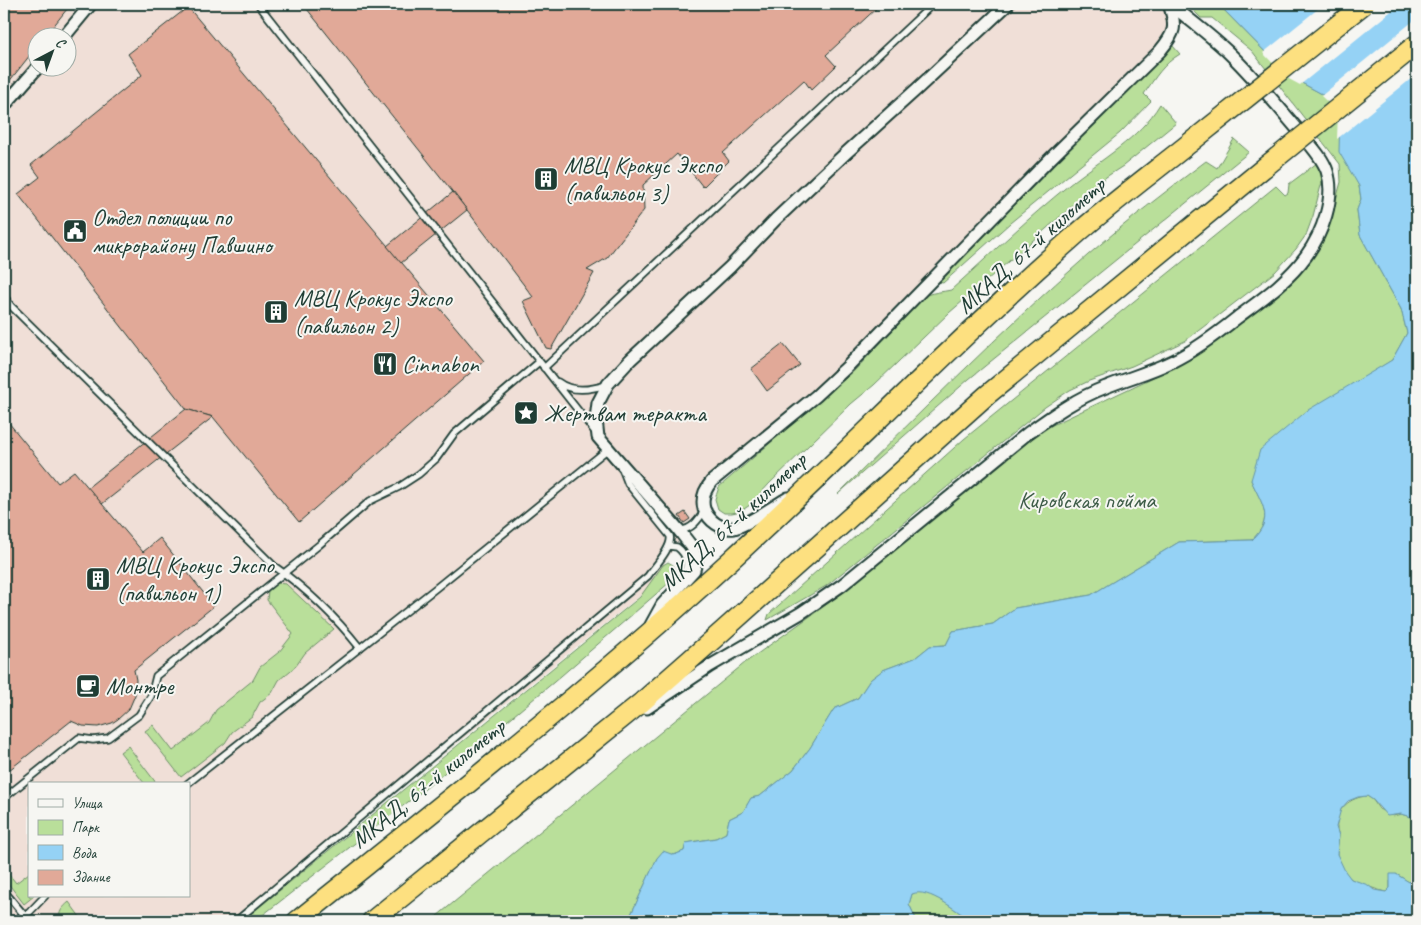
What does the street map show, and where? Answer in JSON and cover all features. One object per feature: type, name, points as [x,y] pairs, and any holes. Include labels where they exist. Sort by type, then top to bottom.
[{"type":"highway","name":"МКАД, 67-й километр","points":[[296,921],[515,745],[732,559],[1012,292],[1072,238],[1364,4]]},
{"type":"highway","points":[[372,921],[642,702],[988,394],[1417,44]]},
{"type":"street","points":[[71,28],[91,4]]},
{"type":"street","points":[[645,635],[662,605],[694,570],[696,562],[692,548],[678,530],[598,437],[596,419],[598,403],[608,384],[636,354],[730,267],[776,220],[1008,4]]},
{"type":"street","points":[[807,487],[735,528],[718,526],[710,519],[703,501],[704,493],[712,480],[816,396],[841,373],[1049,160],[1160,51],[1173,32],[1174,22],[1170,4]]},
{"type":"street","points":[[560,769],[710,666],[801,614],[842,586],[1050,417],[1082,397],[1164,365],[1190,351],[1252,307],[1300,264],[1312,247],[1323,222],[1330,188],[1326,169],[1318,155],[1256,81],[1229,53],[1170,4]]},
{"type":"street","points":[[4,106],[28,78]]},
{"type":"lane","points":[[258,4],[598,437]]},
{"type":"lane","points":[[544,368],[933,4]]},
{"type":"lane","points":[[4,296],[18,313],[274,566],[310,593],[340,623],[360,648]]},
{"type":"lane","points":[[4,798],[79,738],[103,740],[139,715],[151,696],[156,676],[319,545],[370,501],[399,487],[419,474],[436,459],[454,434],[539,362]]},
{"type":"lane","points":[[552,378],[563,387],[573,389],[596,388],[608,384]]},
{"type":"lane","points":[[190,782],[609,449]]},
{"type":"lane","points":[[236,921],[648,576],[669,546],[671,542],[670,536],[628,484],[620,461]]},
{"type":"lane","points":[[678,530],[690,527],[705,510]]},
{"type":"lane","points":[[669,546],[680,550],[687,560],[687,567],[680,587]]},
{"type":"lane","points":[[4,891],[23,919],[37,921]]},
{"type":"lane","points":[[23,919],[43,898]]},
{"type":"shaded area","points":[[71,4],[1196,4],[1131,99],[713,489],[646,591],[236,921],[4,921],[4,88],[28,57],[28,78],[78,78],[78,28],[51,28]]},
{"type":"green space","name":"Кировская пойма","points":[[1187,4],[1218,4],[1289,76],[1322,94],[1340,111],[1351,170],[1359,186],[1361,199],[1357,210],[1360,235],[1401,309],[1407,333],[1392,360],[1365,377],[1251,480],[1264,511],[1265,518],[1259,532],[1252,540],[1179,542],[1091,595],[1015,608],[993,624],[953,631],[946,645],[930,646],[915,658],[883,670],[870,680],[858,698],[834,709],[810,748],[793,770],[760,796],[751,798],[743,812],[729,819],[726,833],[716,838],[686,843],[684,851],[674,855],[663,852],[657,858],[628,921],[431,921],[746,662],[844,592],[1006,457],[1044,429],[1181,364],[1219,340],[1254,313],[1305,268],[1327,232],[1341,182],[1340,164],[1252,51],[1212,18],[1201,18]]},
{"type":"green space","points":[[1172,45],[1180,54],[1164,67],[1144,94],[1151,101],[1120,133],[1010,223],[943,283],[939,282]]},
{"type":"green space","points":[[1160,104],[1176,123],[1123,166],[1106,177],[949,313],[874,385],[851,404],[750,505],[741,511],[732,513],[724,513],[718,509],[715,499],[719,487],[854,371],[926,295],[951,290],[1024,223],[1130,138],[1151,117]]},
{"type":"green space","points":[[1234,139],[1249,152],[969,379],[838,494],[961,373],[1088,255],[1206,161],[1217,168]]},
{"type":"green space","points":[[1317,163],[1323,178],[1306,235],[1275,272],[1185,341],[1132,366],[1089,381],[1070,390],[1045,407],[826,586],[767,620],[769,614],[964,439],[1276,186],[1285,195],[1288,193],[1289,184]]},
{"type":"green space","points":[[668,562],[676,570],[670,582],[554,682],[426,788],[255,921],[242,921],[640,597],[663,565]]},
{"type":"green space","points":[[276,583],[286,584],[334,629],[305,653],[296,666],[279,680],[272,693],[260,702],[252,717],[232,732],[225,743],[181,777],[145,731],[153,725],[173,751],[209,723],[216,710],[253,680],[260,667],[279,652],[293,634],[267,600],[268,590]]},
{"type":"green space","points":[[128,746],[155,782],[143,782],[120,752]]},
{"type":"green space","points":[[1367,796],[1373,800],[1379,809],[1393,816],[1401,814],[1417,819],[1417,877],[1409,882],[1396,874],[1390,881],[1390,888],[1386,892],[1352,880],[1342,867],[1337,855],[1338,815],[1345,805],[1355,799]]},
{"type":"green space","points":[[4,868],[16,883],[28,874],[28,898],[32,898],[24,904],[4,878]]},
{"type":"green space","points":[[918,891],[939,899],[972,921],[917,921],[909,904],[912,894]]},
{"type":"green space","points":[[69,902],[83,921],[60,921],[61,910]]},
{"type":"water","points":[[1218,4],[1417,4],[1417,819],[1401,814],[1387,816],[1367,796],[1348,801],[1341,809],[1336,827],[1339,836],[1337,854],[1351,879],[1368,885],[1374,890],[1386,892],[1390,888],[1390,874],[1396,874],[1409,882],[1417,877],[1417,921],[972,921],[934,897],[919,893],[912,894],[909,904],[917,921],[628,921],[657,858],[663,851],[674,855],[684,851],[686,843],[716,838],[726,833],[729,819],[743,812],[751,798],[760,796],[793,770],[810,748],[834,709],[858,698],[870,680],[883,670],[915,658],[930,646],[946,645],[953,631],[993,624],[1015,608],[1091,595],[1179,542],[1252,540],[1259,532],[1265,518],[1262,504],[1251,480],[1260,450],[1308,410],[1392,360],[1407,333],[1401,309],[1360,235],[1357,210],[1361,199],[1359,186],[1339,152],[1340,111],[1322,94],[1289,76]]},
{"type":"pier","points":[[1324,4],[1400,4],[1300,85],[1287,78],[1263,53]]},
{"type":"pier","points":[[1417,18],[1417,74],[1337,139],[1338,112],[1321,96]]},
{"type":"building","points":[[4,4],[71,4],[52,28],[28,28],[28,58],[4,88]]},
{"type":"building","name":"МВЦ Крокус Экспо (павильон 3)","points":[[303,4],[881,4],[826,55],[836,66],[811,90],[804,80],[723,153],[729,161],[703,187],[677,154],[643,185],[644,210],[607,258],[587,270],[594,273],[551,349],[546,348],[523,301],[533,297],[467,210]]},
{"type":"building","name":"МВЦ Крокус Экспо (павильон 2)","points":[[188,7],[484,361],[299,522],[213,417],[186,409],[18,194],[40,177],[31,165],[142,75],[128,54]]},
{"type":"building","points":[[453,192],[467,210],[401,263],[387,246]]},
{"type":"building","points":[[783,344],[800,365],[767,391],[751,369]]},
{"type":"building","points":[[186,409],[213,417],[102,504],[87,488]]},
{"type":"building","name":"МВЦ Крокус Экспо (павильон 1)","points":[[4,417],[58,483],[74,471],[143,552],[160,538],[214,606],[134,670],[136,680],[135,695],[129,709],[118,719],[98,727],[83,726],[71,721],[4,774]]},
{"type":"building","points":[[685,512],[690,519],[684,523],[679,516]]},
{"type":"place","name":"МВЦ Крокус Экспо (павильон 3)","points":[[546,179]]},
{"type":"place","name":"Отдел полиции по микрорайону Павшино","points":[[75,231]]},
{"type":"place","name":"МВЦ Крокус Экспо (павильон 2)","points":[[276,312]]},
{"type":"place","name":"Cinnabon","points":[[385,364]]},
{"type":"place","name":"Жертвам теракта","points":[[526,413]]},
{"type":"place","name":"МВЦ Крокус Экспо (павильон 1)","points":[[98,579]]},
{"type":"place","name":"Монтре","points":[[88,686]]}]
